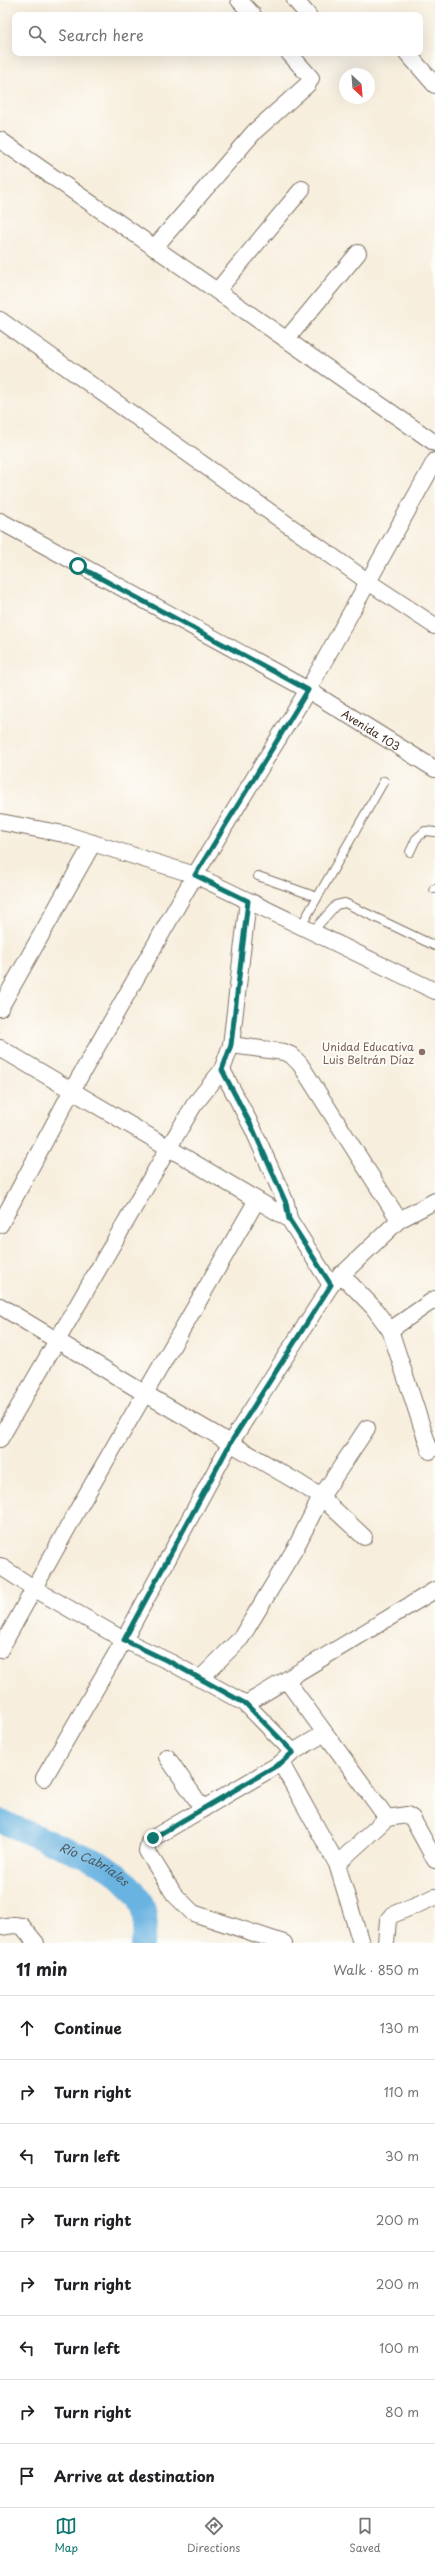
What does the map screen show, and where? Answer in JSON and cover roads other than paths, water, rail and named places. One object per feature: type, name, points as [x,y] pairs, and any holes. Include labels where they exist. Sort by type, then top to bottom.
[{"type":"street","points":[[239,0],[250,12]]},
{"type":"street","points":[[295,0],[305,12]]},
{"type":"street","points":[[154,248],[255,131],[308,84],[311,78],[292,56]]},
{"type":"street","points":[[409,56],[435,85]]},
{"type":"street","points":[[0,140],[435,443]]},
{"type":"street","points":[[217,291],[302,189]]},
{"type":"street","points":[[286,340],[358,253]]},
{"type":"street","points":[[0,320],[367,581],[435,626]]},
{"type":"street","points":[[0,1225],[72,1092],[195,875],[308,690],[367,581],[435,461]]},
{"type":"street","name":"Avenida 103","points":[[0,521],[308,690],[435,769]]},
{"type":"street","points":[[0,822],[64,834],[195,875],[435,991]]},
{"type":"street","points":[[0,1008],[93,843]]},
{"type":"street","points":[[0,1439],[194,1105],[222,1070],[231,1045],[248,901]]},
{"type":"street","points":[[231,1045],[284,1052],[291,1055],[300,1064],[399,1220]]},
{"type":"street","points":[[0,1048],[72,1092],[169,1147],[289,1219],[336,1280],[373,1307],[390,1330],[430,1451]]},
{"type":"street","points":[[222,1070],[253,1129],[286,1203],[289,1219]]},
{"type":"street","points":[[0,1650],[144,1394],[257,1200]]},
{"type":"street","points":[[44,1778],[124,1640],[231,1442],[336,1280],[399,1220],[435,1202]]},
{"type":"street","points":[[390,1330],[435,1298]]},
{"type":"street","points":[[0,1306],[144,1394],[231,1442],[321,1497],[364,1537]]},
{"type":"street","points":[[200,1679],[241,1638],[296,1547],[321,1497],[367,1428]]},
{"type":"street","points":[[0,1566],[35,1589],[124,1640],[246,1704],[293,1752]]},
{"type":"street","points":[[246,1704],[287,1681],[435,1590]]},
{"type":"street","points":[[287,1681],[387,1818]]},
{"type":"street","points":[[284,1943],[193,1913],[174,1894],[147,1852],[149,1842],[153,1838],[281,1763],[293,1752],[325,1733]]},
{"type":"street","points":[[167,1758],[203,1808]]},
{"type":"street","points":[[281,1763],[337,1864],[361,1943]]},
{"type":"street","points":[[337,1864],[387,1818],[407,1815],[412,1818],[435,1860]]},
{"type":"street","points":[[386,1943],[388,1920],[392,1914],[435,1897]]},
{"type":"street","points":[[0,1927],[14,1925],[22,1926],[36,1943]]},
{"type":"lane","points":[[306,929],[318,897],[384,781]]},
{"type":"lane","points":[[410,852],[416,839],[425,832],[435,832]]},
{"type":"lane","points":[[258,876],[318,897]]},
{"type":"lane","points":[[306,929],[336,905],[345,903],[435,946]]},
{"type":"waterway","name":"Río Cabriales","points":[[0,1821],[101,1863],[122,1878],[138,1896],[143,1906],[145,1930],[142,1943]]},
{"type":"place","name":"Unidad Educativa Luis Beltrán Díaz","points":[[422,1052]]}]
